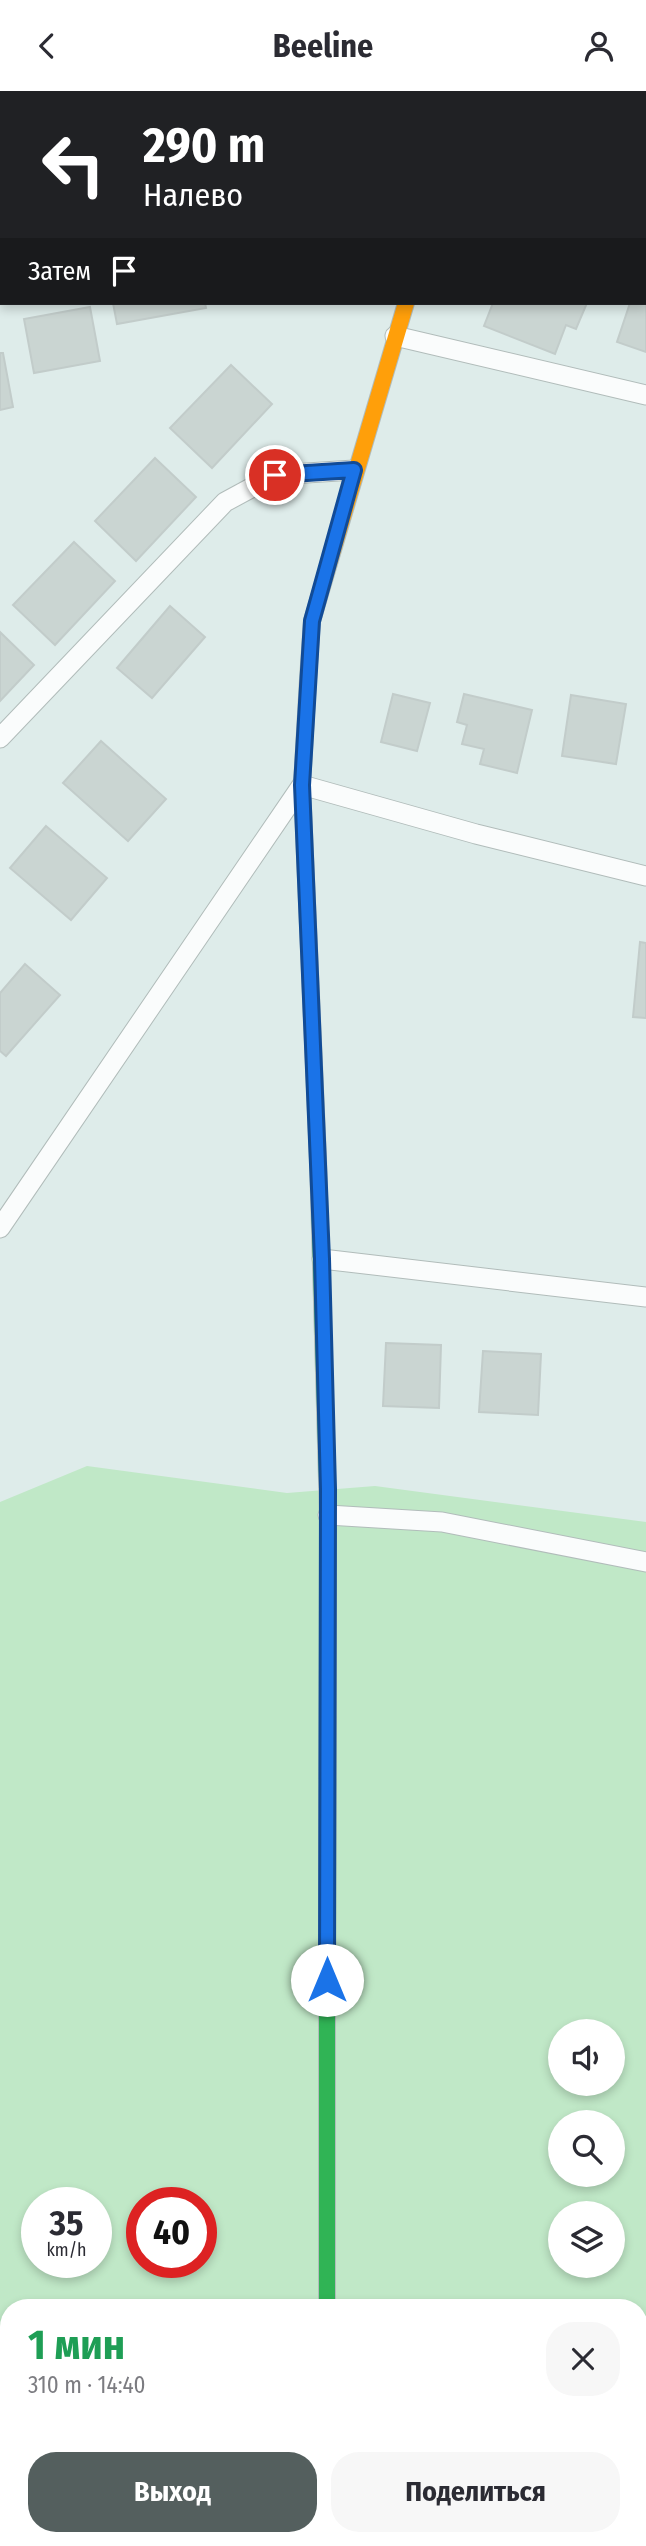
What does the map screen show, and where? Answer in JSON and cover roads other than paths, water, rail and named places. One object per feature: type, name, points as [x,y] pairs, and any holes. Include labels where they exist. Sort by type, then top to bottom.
[{"type":"street","points":[[327,2299],[328,1515],[322,1259],[302,785],[312,621],[404,305]]},
{"type":"lane","points":[[395,336],[646,395]]},
{"type":"lane","points":[[0,739],[225,502],[275,475],[354,470]]},
{"type":"lane","points":[[0,1229],[302,785],[476,834],[646,876]]},
{"type":"lane","points":[[322,1259],[646,1297]]},
{"type":"lane","points":[[328,1515],[442,1522],[646,1562]]}]
